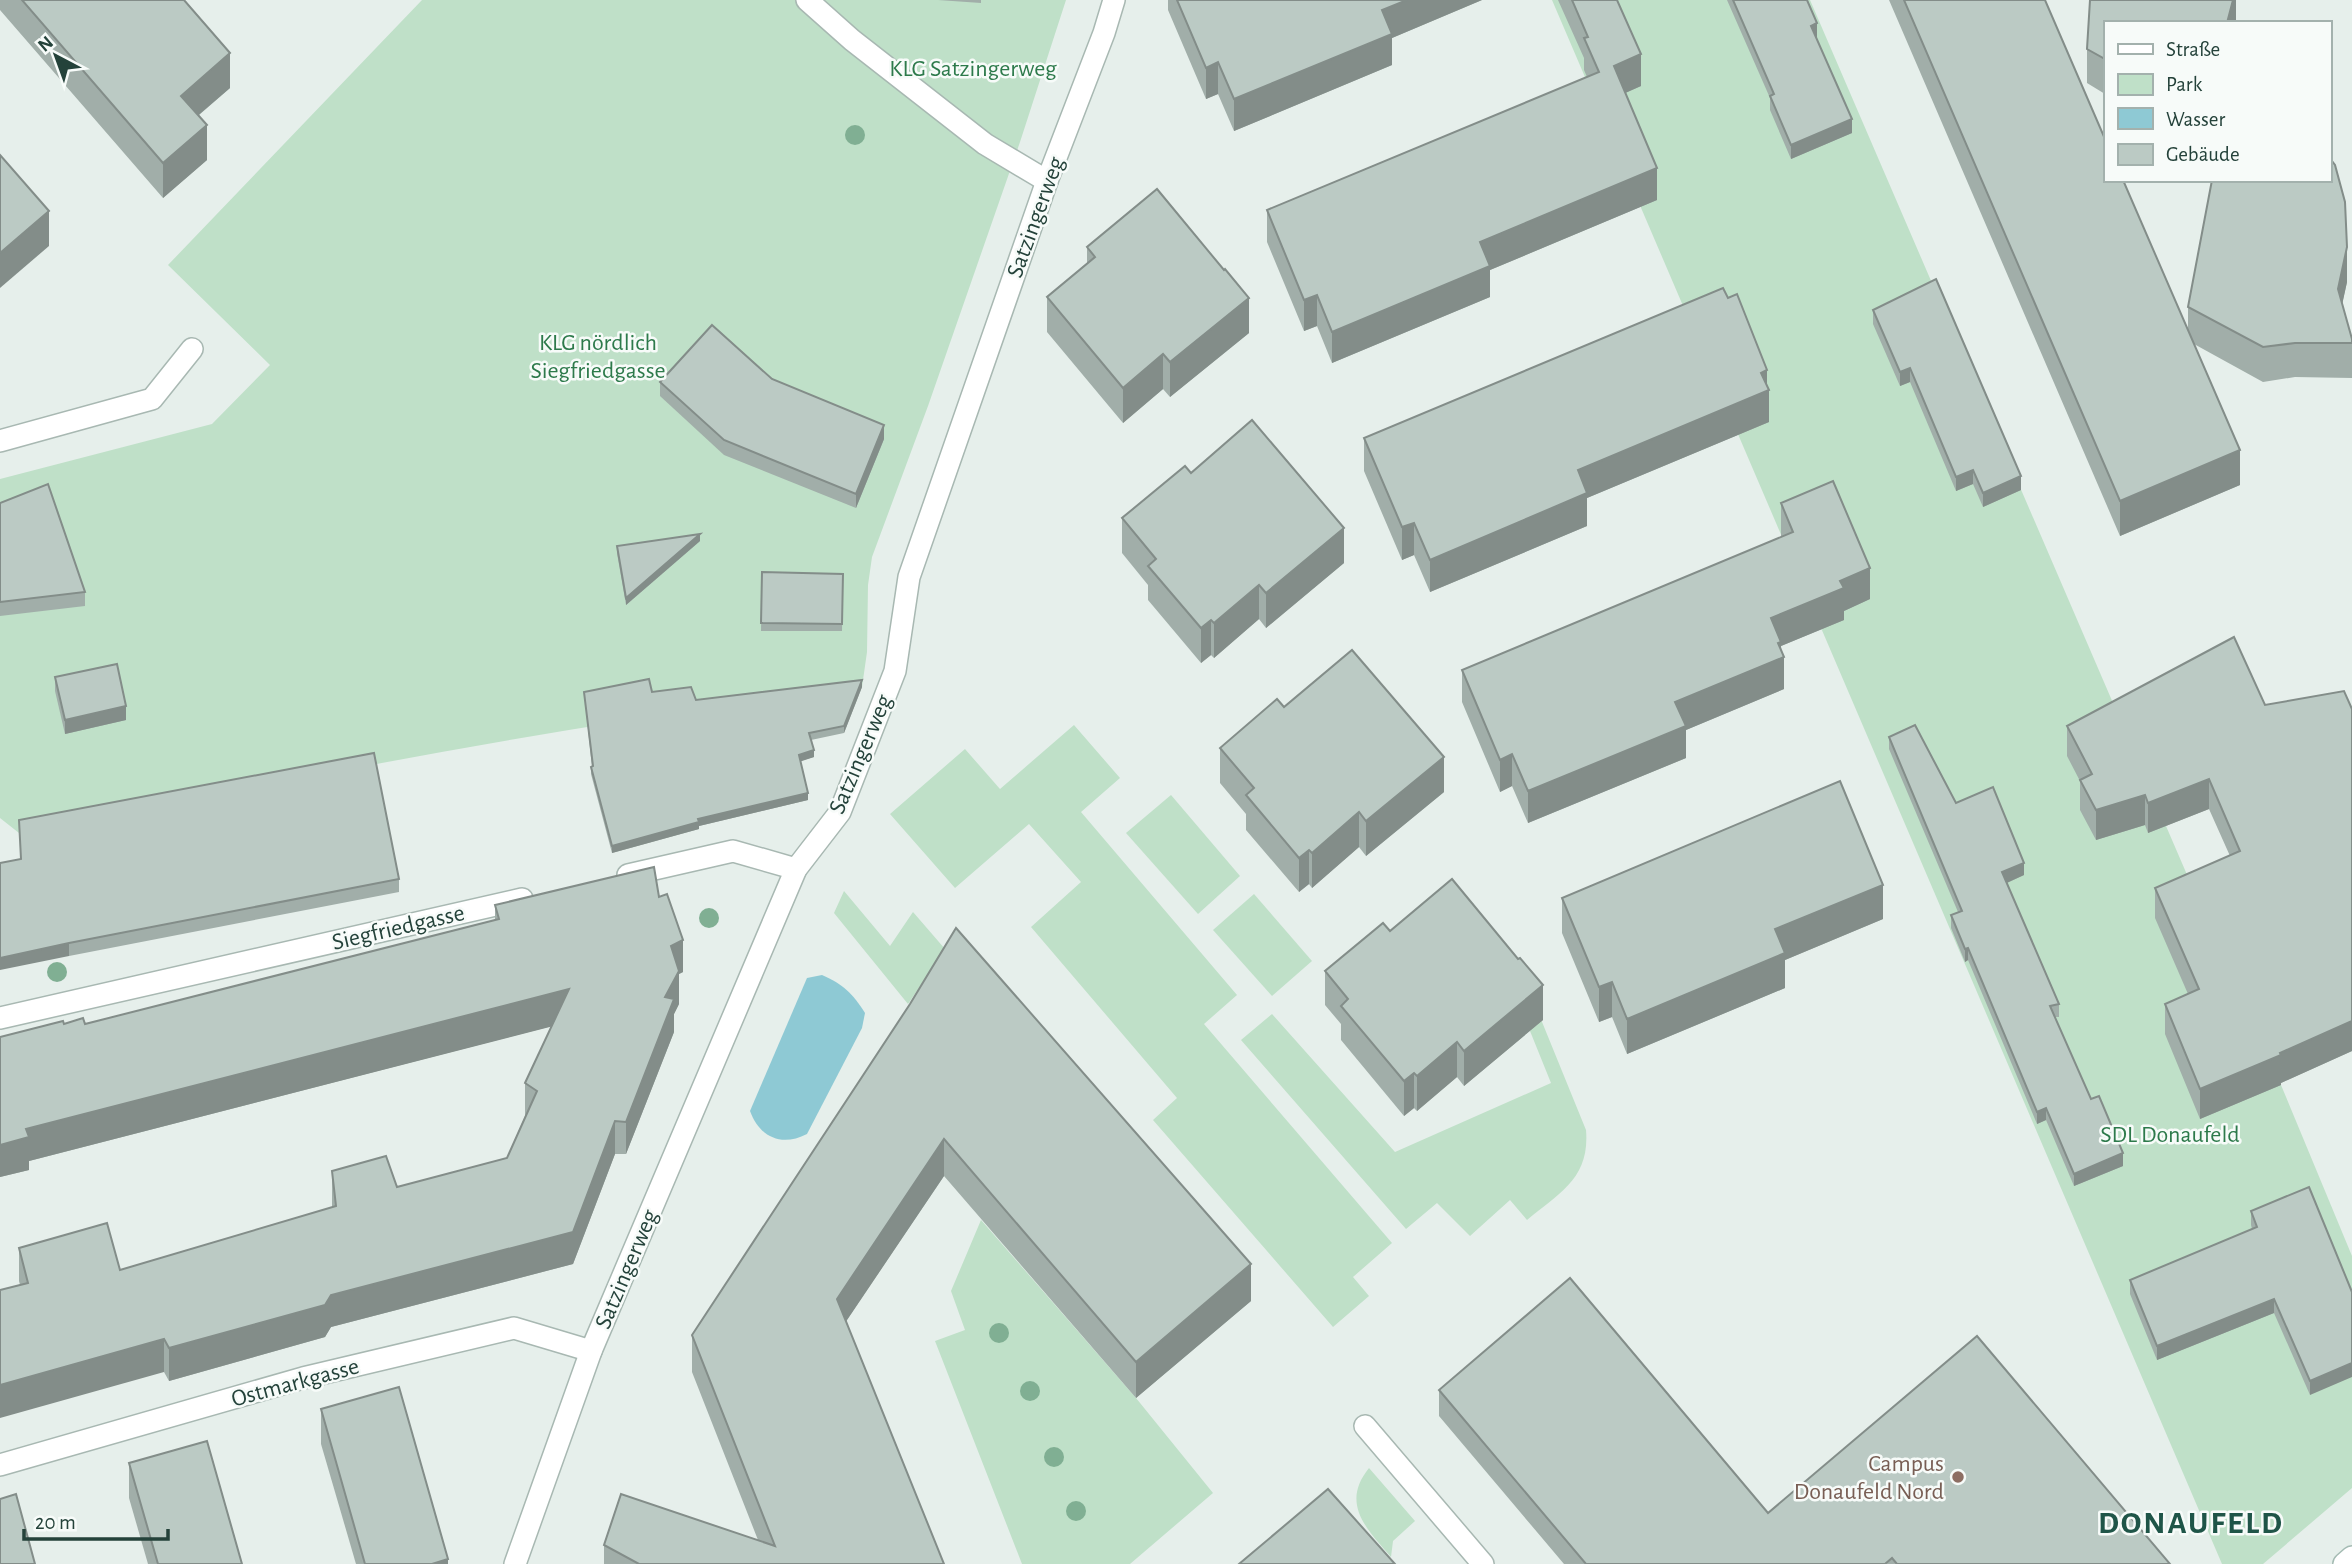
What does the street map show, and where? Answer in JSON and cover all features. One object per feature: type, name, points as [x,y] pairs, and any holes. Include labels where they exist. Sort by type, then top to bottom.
[{"type":"street","points":[[807,0],[852,40],[985,145],[1047,181]]},
{"type":"street","name":"Satzingerweg","points":[[515,1564],[591,1351],[796,869],[840,812],[895,671],[909,577],[1047,181],[1114,0]]},
{"type":"street","points":[[0,441],[152,399],[192,349]]},
{"type":"street","points":[[611,879],[733,851],[796,869]]},
{"type":"street","name":"Siegfriedgasse","points":[[0,1018],[543,894]]},
{"type":"street","name":"Ostmarkgasse","points":[[0,1465],[303,1378],[514,1328],[591,1351]]},
{"type":"street","points":[[1364,1426],[1483,1564]]},
{"type":"street","points":[[2344,1564],[2352,1557]]},
{"type":"green space","name":"KLG nördlich Siegfriedgasse","points":[[422,0],[1066,0],[1020,142],[872,557],[868,585],[867,652],[862,687],[545,734],[19,833],[0,818],[0,479],[212,424],[270,365],[168,265]]},
{"type":"green space","name":"SDL Donaufeld","points":[[1552,0],[1810,0],[2241,1000],[2281,1085],[2352,1256],[2352,1488],[2263,1564],[2222,1564]]},
{"type":"green space","points":[[1074,725],[1120,778],[1081,812],[1237,995],[1204,1024],[1392,1243],[1353,1277],[1369,1296],[1333,1327],[1153,1120],[1177,1098],[1031,927],[1081,882],[1029,824],[955,888],[890,814],[965,749],[1000,789]]},
{"type":"green space","points":[[1171,795],[1240,876],[1198,914],[1126,833]]},
{"type":"green space","points":[[844,891],[890,946],[913,912],[945,949],[908,1004],[834,913]]},
{"type":"green space","points":[[1254,894],[1312,961],[1272,996],[1213,930]]},
{"type":"green space","points":[[1272,1014],[1395,1152],[1551,1083],[1530,1031],[1540,1017],[1586,1130],[1586,1147],[1578,1172],[1561,1192],[1527,1220],[1510,1200],[1470,1236],[1437,1203],[1406,1229],[1241,1040]]},
{"type":"green space","points":[[981,1220],[1136,1398],[1213,1493],[1130,1564],[1022,1564],[935,1341],[965,1330],[951,1291]]},
{"type":"green space","points":[[1369,1468],[1415,1521],[1393,1541],[1391,1557],[1366,1526],[1357,1505],[1357,1493]]},
{"type":"water","points":[[822,975],[842,986],[856,1000],[865,1013],[862,1028],[807,1134],[789,1140],[773,1138],[760,1128],[750,1111],[807,978]]},
{"type":"building","points":[[22,0],[184,0],[230,53],[181,96],[207,125],[163,163]]},
{"type":"building","points":[[1177,0],[1407,0],[1382,10],[1392,34],[1234,99],[1218,62],[1206,68]]},
{"type":"building","points":[[1572,0],[1617,0],[1641,54],[1614,66],[1657,168],[1480,242],[1490,266],[1332,332],[1317,295],[1304,300],[1267,210],[1599,72],[1584,38],[1588,37]]},
{"type":"building","points":[[1733,0],[1807,0],[1817,23],[1811,26],[1852,119],[1791,145],[1770,96],[1774,94]]},
{"type":"building","points":[[1904,0],[2045,0],[2104,137],[2104,182],[2124,182],[2240,450],[2120,501]]},
{"type":"building","points":[[2090,0],[2233,0],[2228,21],[2104,21],[2104,58],[2087,49]]},
{"type":"building","points":[[0,155],[49,211],[0,253]]},
{"type":"building","points":[[2331,160],[2335,165],[2345,202],[2347,247],[2338,289],[2352,343],[2295,343],[2263,347],[2188,307],[2212,182],[2331,182]]},
{"type":"building","points":[[1157,189],[1249,298],[1170,362],[1163,354],[1123,388],[1047,297],[1095,257],[1087,247]]},
{"type":"building","points":[[1936,279],[2021,476],[1983,493],[1973,470],[1956,477],[1910,368],[1900,372],[1873,310]]},
{"type":"building","points":[[1723,288],[1728,298],[1737,294],[1767,370],[1761,373],[1769,390],[1578,470],[1587,493],[1430,560],[1414,523],[1402,527],[1364,438]]},
{"type":"building","points":[[712,325],[772,379],[884,425],[856,494],[724,440],[660,382]]},
{"type":"building","points":[[1252,420],[1344,528],[1266,593],[1259,585],[1214,623],[1211,620],[1201,628],[1148,566],[1156,559],[1122,518],[1185,466],[1191,473]]},
{"type":"building","points":[[1833,481],[1870,568],[1840,581],[1844,588],[1771,618],[1784,657],[1675,702],[1686,726],[1528,791],[1512,754],[1500,760],[1462,670],[1793,532],[1781,503]]},
{"type":"building","points":[[48,484],[85,592],[0,602],[0,503]]},
{"type":"building","points":[[700,534],[626,598],[617,546]]},
{"type":"building","points":[[762,572],[843,574],[842,624],[761,623]]},
{"type":"building","points":[[2234,637],[2265,705],[2344,691],[2352,709],[2352,1021],[2200,1089],[2165,1004],[2199,989],[2155,888],[2240,851],[2209,779],[2148,803],[2145,795],[2096,810],[2080,780],[2092,774],[2067,726]]},
{"type":"building","points":[[1352,650],[1444,757],[1366,821],[1359,812],[1312,853],[1309,850],[1299,858],[1246,795],[1254,788],[1220,748],[1277,699],[1284,707]]},
{"type":"building","points":[[117,664],[126,706],[65,720],[55,677]]},
{"type":"building","points":[[649,679],[652,692],[691,687],[696,700],[862,680],[844,726],[809,733],[814,750],[799,755],[808,793],[698,819],[699,822],[612,846],[591,767],[584,692]]},
{"type":"building","points":[[1915,725],[1956,803],[1993,787],[2024,863],[2002,872],[2059,1004],[2050,1006],[2091,1099],[2099,1096],[2123,1153],[2074,1174],[2046,1108],[2037,1112],[1968,948],[1965,949],[1951,915],[1962,911],[1889,737]]},
{"type":"building","points":[[374,753],[399,879],[0,958],[0,863],[21,859],[19,820]]},
{"type":"building","points":[[1840,781],[1883,885],[1775,929],[1785,953],[1627,1019],[1612,982],[1599,987],[1562,898]]},
{"type":"building","points":[[654,867],[659,897],[667,894],[683,940],[671,946],[679,971],[665,997],[674,999],[626,1122],[615,1121],[573,1232],[331,1295],[325,1305],[169,1348],[164,1339],[0,1385],[0,1290],[28,1283],[19,1248],[107,1223],[120,1270],[336,1206],[332,1171],[386,1156],[397,1187],[507,1158],[537,1091],[525,1083],[569,989],[26,1129],[29,1137],[0,1145],[0,1037],[63,1021],[64,1024],[83,1018],[85,1024],[499,919],[495,905]]},
{"type":"building","points":[[1452,879],[1543,985],[1464,1051],[1457,1042],[1417,1076],[1414,1073],[1404,1081],[1341,1006],[1348,999],[1325,971],[1383,923],[1390,931]]},
{"type":"building","points":[[956,928],[1251,1264],[1136,1362],[944,1139],[837,1299],[944,1564],[639,1564],[604,1545],[621,1494],[775,1546],[692,1335],[910,1004]]},
{"type":"building","points":[[2309,1187],[2352,1292],[2352,1363],[2310,1381],[2274,1299],[2157,1346],[2130,1280],[2257,1227],[2251,1211]]},
{"type":"building","name":"Campus Donaufeld Nord","points":[[1570,1278],[1768,1513],[1977,1336],[2170,1564],[1897,1564],[1892,1558],[1885,1564],[1586,1564],[1439,1390]]},
{"type":"building","points":[[399,1387],[448,1559],[432,1564],[365,1564],[321,1409]]},
{"type":"building","points":[[207,1441],[242,1564],[158,1564],[129,1463]]},
{"type":"building","points":[[1328,1489],[1395,1564],[1239,1564]]},
{"type":"building","points":[[16,1494],[35,1564],[0,1564],[0,1499]]},
{"type":"place","name":"Campus Donaufeld Nord","points":[[1958,1477]]},
{"type":"district","name":"DONAUFELD","points":[[2191,1522]]},
{"type":"park label","name":"KLG Satzingerweg","points":[[973,68]]}]
